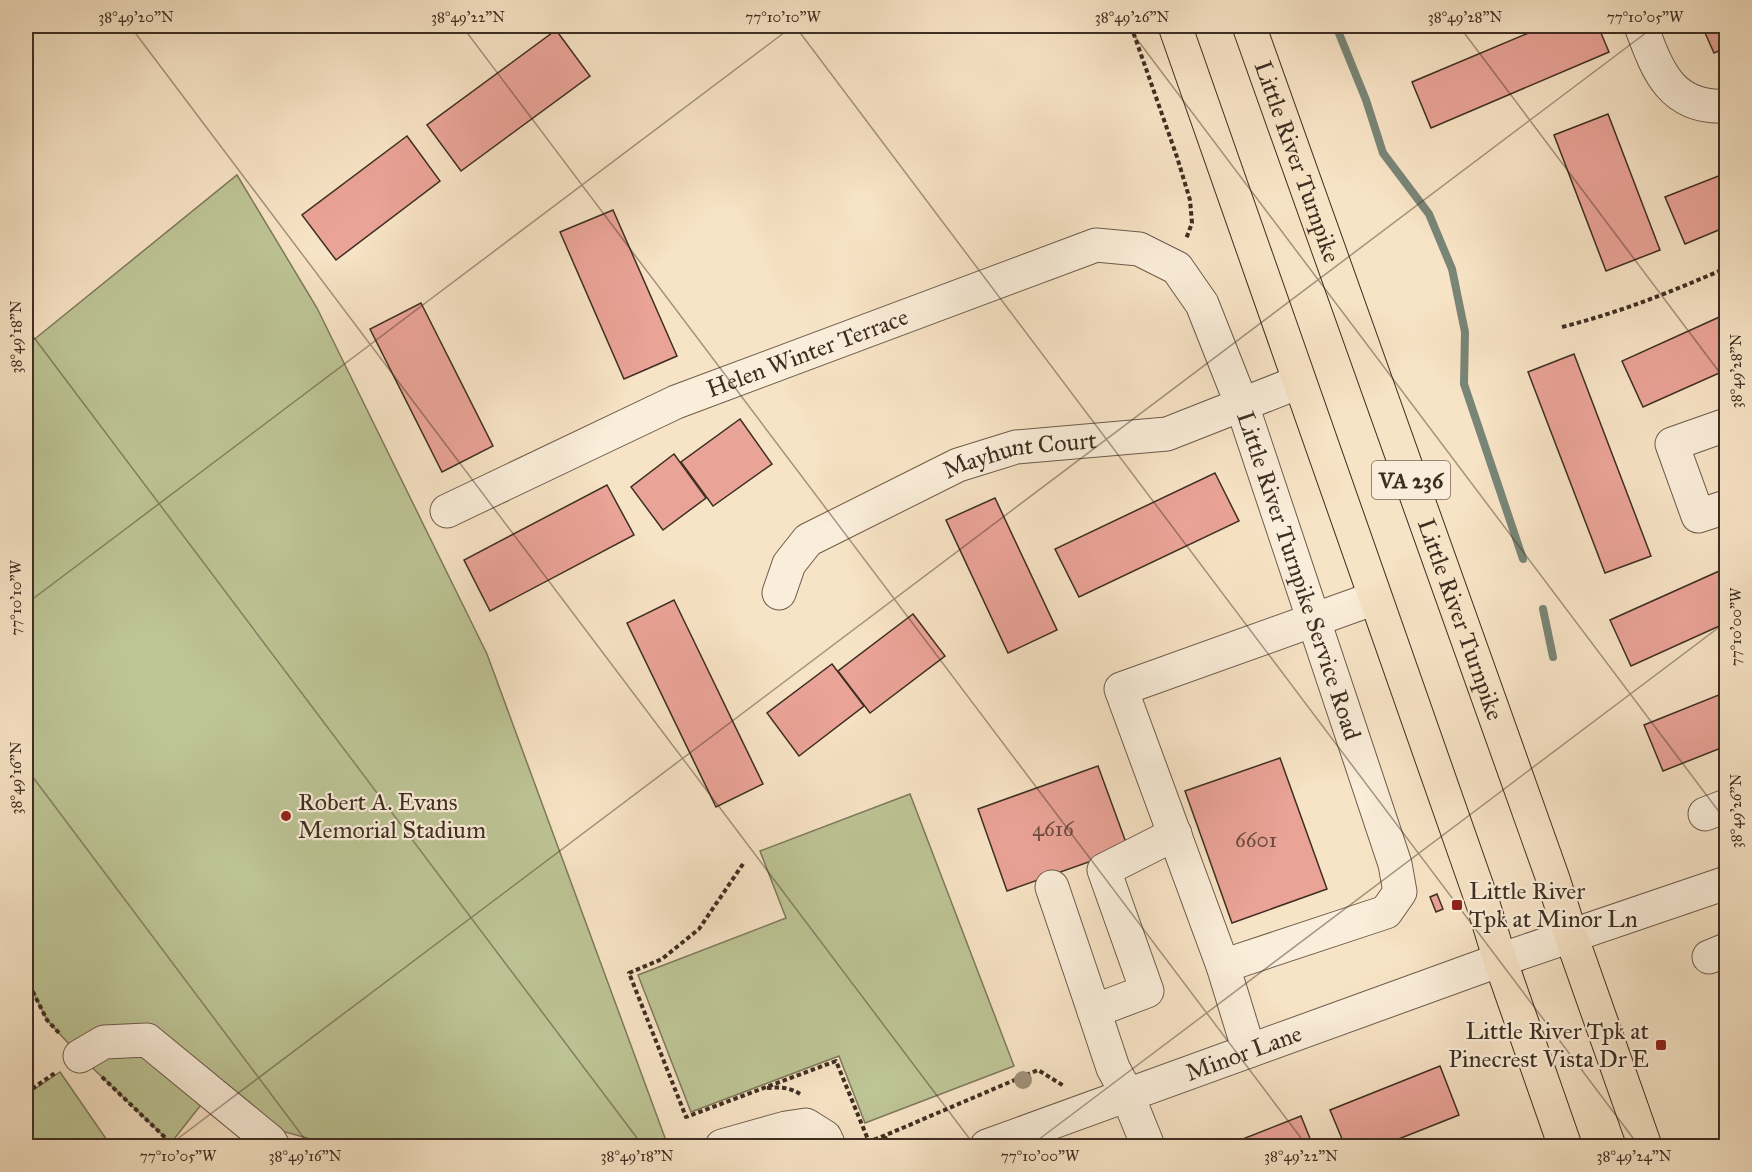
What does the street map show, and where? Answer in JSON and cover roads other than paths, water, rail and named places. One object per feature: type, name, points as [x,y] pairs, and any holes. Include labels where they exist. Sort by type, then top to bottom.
[{"type":"main road","name":"VA 236","points":[[1175,26],[1483,904],[1500,960],[1565,1146]]},
{"type":"main road","name":"Little River Turnpike","points":[[1249,26],[1646,1146]]},
{"type":"street","points":[[1641,26],[1657,68],[1668,85],[1687,99],[1707,106],[1726,106]]},
{"type":"street","name":"Helen Winter Terrace","points":[[447,511],[676,402],[1096,245],[1139,249],[1179,258]]},
{"type":"street","name":"Little River Turnpike Service Road","points":[[1179,258],[1202,304],[1242,405],[1395,864],[1400,892],[1386,912],[1223,966]]},
{"type":"street","name":"Mayhunt Court","points":[[779,593],[789,564],[808,540],[958,465],[1016,447],[1167,434],[1299,382]]},
{"type":"street","points":[[1726,425],[1672,444],[1698,516],[1726,507]]},
{"type":"street","points":[[1249,1051],[1223,966],[1121,689],[1375,598]]},
{"type":"street","points":[[1094,1011],[1147,991],[1104,870],[1174,834]]},
{"type":"street","name":"Minor Lane","points":[[987,1146],[1500,960],[1726,884]]},
{"type":"street","points":[[1052,887],[1113,1068],[1127,1094],[1148,1146]]},
{"type":"street","points":[[80,1056],[104,1042],[147,1040],[276,1134]]},
{"type":"street","points":[[722,1146],[786,1128],[806,1125],[825,1137],[829,1146]]},
{"type":"waterway","points":[[1336,26],[1366,100],[1383,153],[1429,214],[1452,269],[1465,332],[1464,384],[1523,559]]},
{"type":"waterway","points":[[1543,609],[1553,657]]},
{"type":"place","name":"Robert A. Evans Memorial Stadium","points":[[286,816]]},
{"type":"place","name":"Little River Tpk at Minor Ln","points":[[1457,905]]},
{"type":"place","name":"Little River Tpk at Pinecrest Vista Dr E","points":[[1661,1045]]}]
